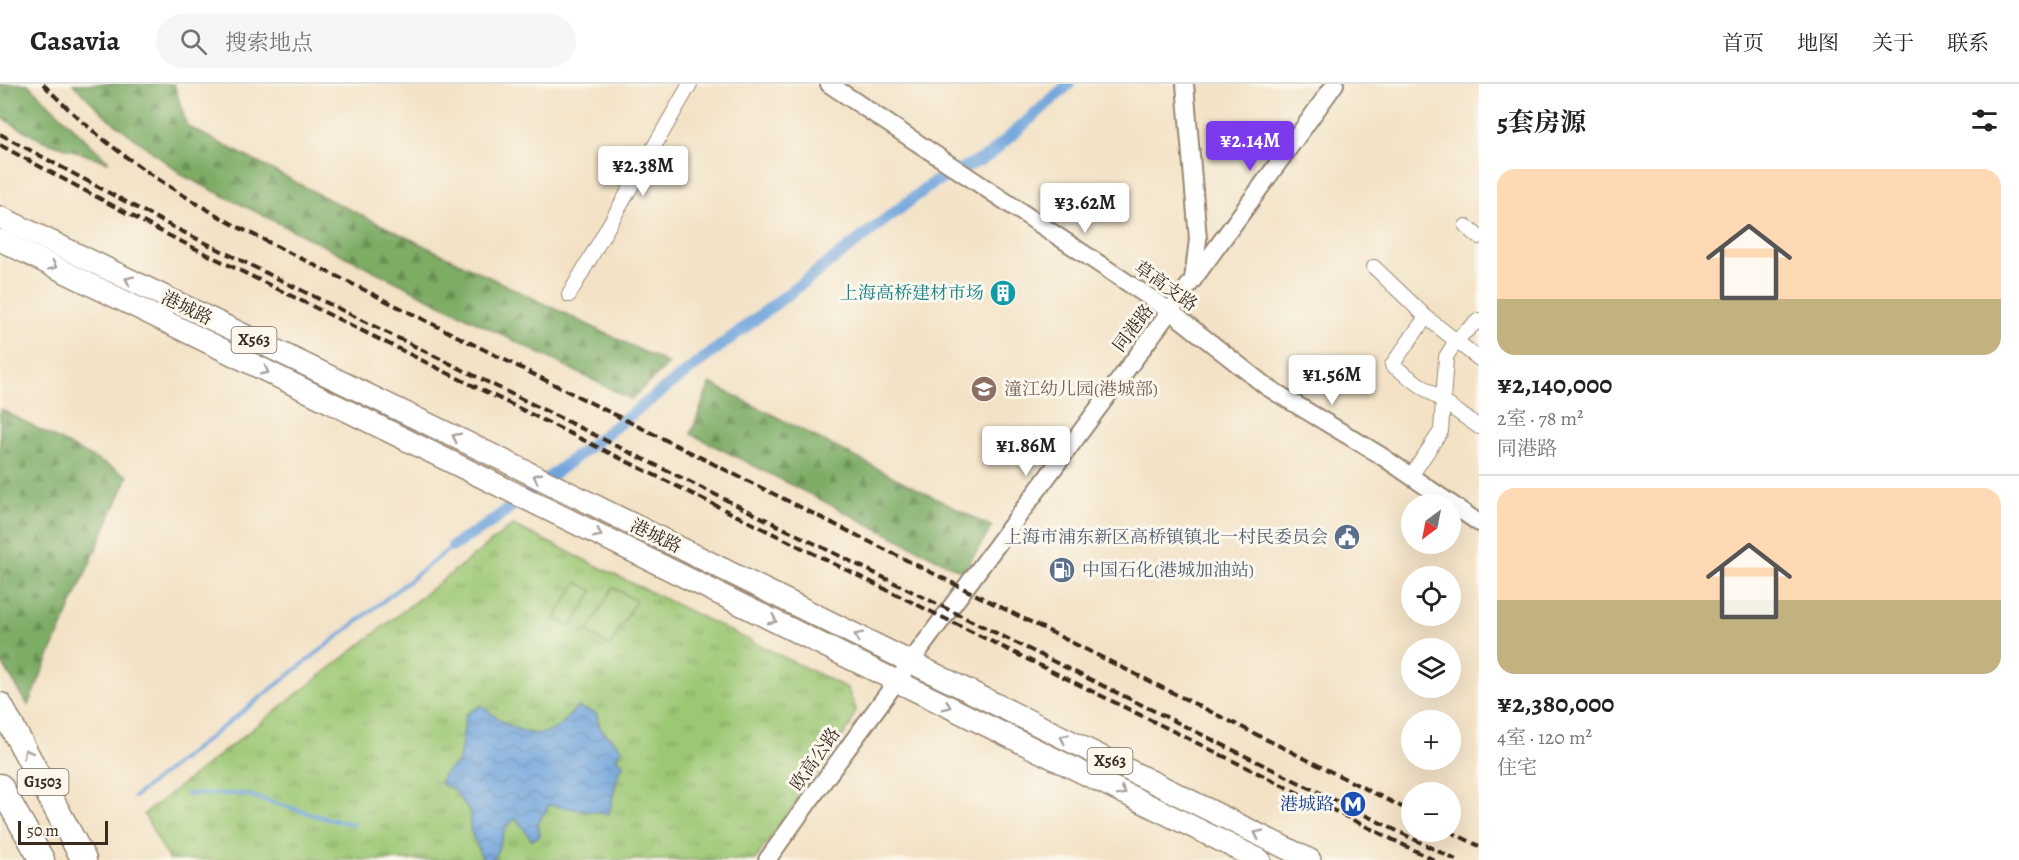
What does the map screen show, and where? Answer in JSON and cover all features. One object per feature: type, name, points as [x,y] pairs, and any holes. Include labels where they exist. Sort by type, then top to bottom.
[{"type":"highway","name":"G1503","points":[[0,705],[84,860]]},
{"type":"highway","name":"G1503","points":[[0,786],[42,860]]},
{"type":"main road","name":"港城路","points":[[0,217],[509,463],[1310,860]]},
{"type":"main road","name":"港城路","points":[[0,240],[1260,860]]},
{"type":"street","points":[[569,295],[690,84]]},
{"type":"street","name":"草高支路","points":[[829,84],[1170,311],[1267,387],[1411,476],[1479,523]]},
{"type":"street","points":[[1185,84],[1198,239],[1193,280]]},
{"type":"street","name":"同港路","points":[[895,680],[1193,280],[1335,84]]},
{"type":"street","points":[[1466,226],[1479,237]]},
{"type":"street","points":[[1374,267],[1426,316],[1479,360]]},
{"type":"street","points":[[1426,316],[1392,366],[1479,427]]},
{"type":"street","points":[[1411,476],[1441,431],[1446,357],[1456,341],[1479,320]]},
{"type":"street","name":"欧高公路","points":[[767,860],[895,680]]},
{"type":"green space","points":[[0,84],[28,84],[109,162],[41,140],[0,117]]},
{"type":"green space","points":[[73,84],[174,84],[187,126],[334,202],[669,364],[631,399],[184,176],[108,118]]},
{"type":"green space","points":[[710,383],[992,527],[963,572],[691,434]]},
{"type":"green space","points":[[0,409],[128,476],[28,705],[0,660]]},
{"type":"green space","points":[[513,525],[847,688],[856,709],[850,726],[755,860],[169,860],[144,814]]},
{"type":"green space","points":[[577,582],[593,591],[571,627],[555,618]]},
{"type":"green space","points":[[613,587],[636,601],[610,646],[587,632]]},
{"type":"water","points":[[482,705],[507,724],[538,734],[558,727],[577,707],[596,713],[600,728],[622,749],[616,759],[624,764],[618,774],[609,814],[549,805],[538,823],[540,836],[532,840],[516,818],[506,827],[494,860],[483,860],[470,830],[470,812],[453,789],[441,784],[442,776],[459,761],[466,714]]},
{"type":"waterway","points":[[453,546],[487,525],[933,183],[988,156],[1069,84]]},
{"type":"waterway","points":[[134,797],[453,546]]},
{"type":"waterway","points":[[187,794],[245,794],[328,819],[354,824]]},
{"type":"railway","points":[[43,84],[88,126],[134,162],[183,195],[236,226],[1401,807]]},
{"type":"railway","points":[[0,134],[167,224],[1456,860]]},
{"type":"railway","points":[[0,145],[162,232],[1434,860]]},
{"type":"railway","points":[[1461,837],[1479,846]]},
{"type":"place","name":"上海高桥建材市场","points":[[1003,293]]},
{"type":"place","name":"潼江幼儿园(港城部)","points":[[984,389]]},
{"type":"place","name":"上海市浦东新区高桥镇镇北一村民委员会","points":[[1347,537]]},
{"type":"place","name":"中国石化(港城加油站)","points":[[1062,570]]},
{"type":"place","name":"港城路","points":[[1353,804]]}]
